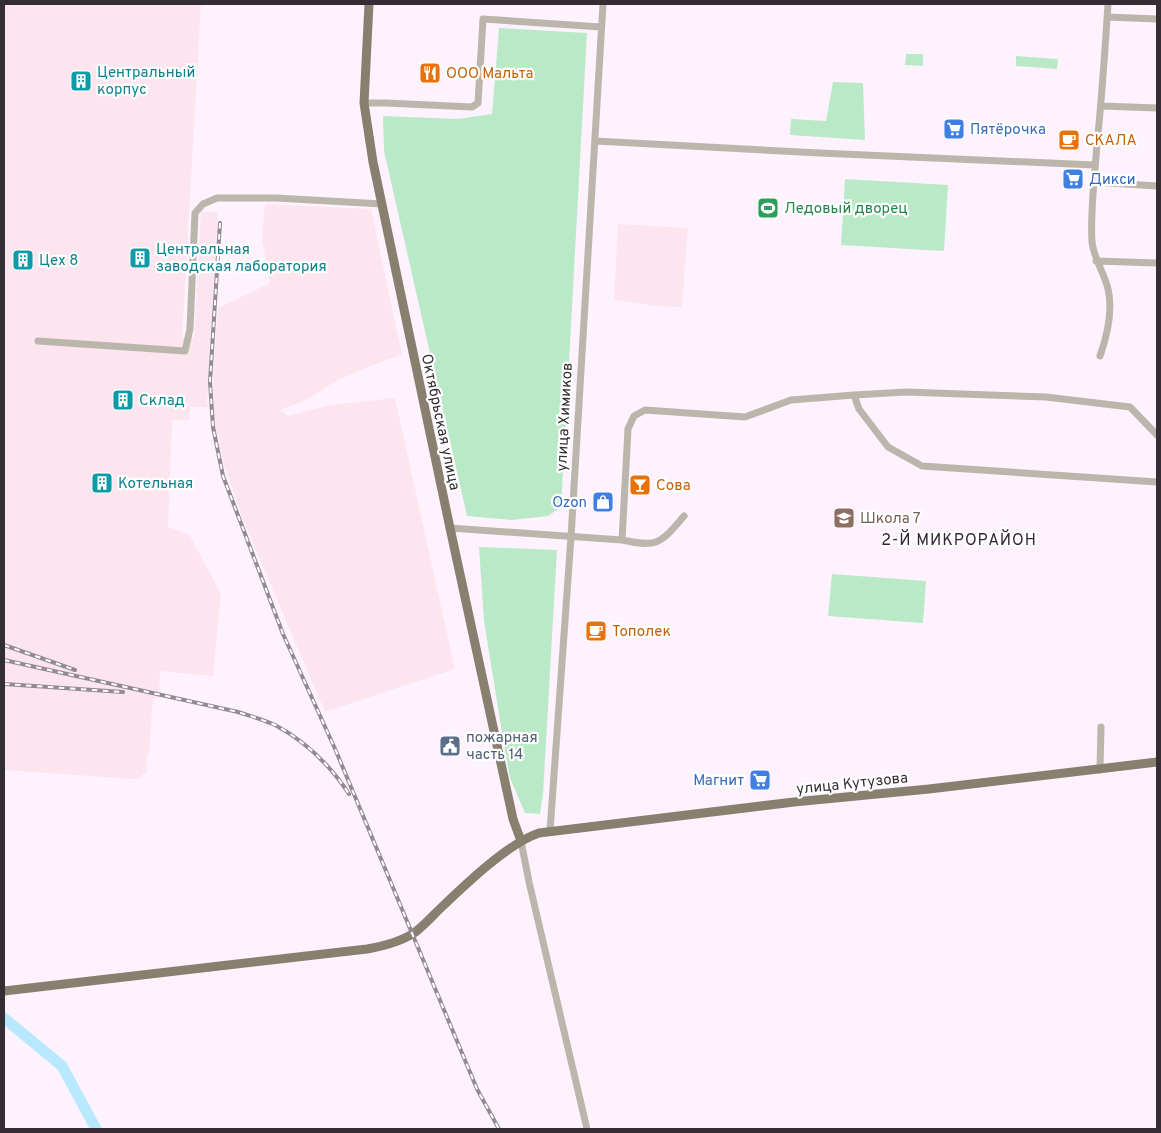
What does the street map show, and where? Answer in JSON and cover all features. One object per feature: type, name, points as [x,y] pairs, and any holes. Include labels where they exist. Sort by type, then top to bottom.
[{"type":"main road","name":"Октябрьская улица","points":[[370,4],[364,104],[373,162],[513,818],[521,841]]},
{"type":"main road","name":"улица Кутузова","points":[[4,991],[367,949],[391,944],[418,930],[450,899],[521,841],[532,836],[550,832],[794,802],[929,789],[1157,762]]},
{"type":"street","name":"улица Химиков","points":[[550,832],[571,537],[603,4]]},
{"type":"street","points":[[1100,356],[1106,340],[1109,314],[1108,289],[1096,261],[1092,242],[1094,182],[1108,4]]},
{"type":"street","points":[[1107,17],[1157,19]]},
{"type":"street","points":[[364,104],[386,103],[472,107],[478,103],[483,19],[601,26]]},
{"type":"street","points":[[1101,106],[1157,108]]},
{"type":"street","points":[[595,141],[1096,165]]},
{"type":"street","points":[[1094,182],[1157,186]]},
{"type":"street","points":[[38,340],[185,350],[190,329],[195,213],[203,204],[217,198],[276,198],[382,204]]},
{"type":"street","points":[[1096,261],[1157,263]]},
{"type":"street","points":[[622,540],[628,429],[634,416],[645,410],[745,417],[791,400],[854,395],[906,392],[1046,397],[1130,407],[1157,435]]},
{"type":"street","points":[[854,395],[859,408],[888,447],[922,466],[1157,482]]},
{"type":"street","points":[[450,528],[654,544],[667,536],[684,516]]},
{"type":"street","points":[[1100,770],[1101,727]]},
{"type":"street","points":[[521,841],[587,1129]]},
{"type":"shaded area","points":[[4,4],[201,4],[182,338],[194,338],[201,211],[218,213],[207,404],[209,407],[190,407],[189,420],[172,420],[168,527],[189,534],[221,594],[213,676],[160,671],[159,698],[153,698],[149,753],[147,754],[146,774],[142,774],[142,778],[4,770]]},
{"type":"shaded area","points":[[265,204],[371,209],[402,355],[338,380],[306,400],[280,410],[288,416],[331,405],[395,398],[455,669],[325,712],[243,520],[224,465],[213,416],[214,359],[218,308],[270,283],[262,239]]},
{"type":"shaded area","points":[[618,224],[688,228],[682,307],[614,300]]},
{"type":"green space","points":[[499,28],[587,33],[561,507],[548,516],[512,520],[467,516],[384,151],[383,116],[458,119],[492,114]]},
{"type":"green space","points":[[906,54],[923,54],[923,66],[905,65]]},
{"type":"green space","points":[[1016,56],[1058,59],[1057,69],[1016,66]]},
{"type":"green space","points":[[833,82],[863,83],[865,140],[790,135],[791,119],[826,121]]},
{"type":"green space","points":[[845,179],[948,185],[944,251],[841,245]]},
{"type":"green space","points":[[479,547],[557,550],[543,794],[540,814],[525,813],[510,778],[484,621]]},
{"type":"green space","points":[[832,574],[926,581],[923,623],[828,616]]},
{"type":"waterway","points":[[4,1018],[62,1066],[96,1129]]},
{"type":"railway","points":[[220,223],[210,382],[213,427],[223,476],[283,634],[336,751],[477,1089],[499,1129]]},
{"type":"railway","points":[[4,645],[75,670]]},
{"type":"railway","points":[[4,660],[238,712],[266,721],[286,731],[307,746],[334,773],[349,794]]},
{"type":"railway","points":[[4,684],[123,692]]},
{"type":"place","name":"ООО Мальта","points":[[430,73]]},
{"type":"place","name":"Центральный корпус","points":[[81,81]]},
{"type":"place","name":"Пятёрочка","points":[[954,129]]},
{"type":"place","name":"СКАЛА","points":[[1069,140]]},
{"type":"place","name":"Дикси","points":[[1073,179]]},
{"type":"place","name":"Ледовый дворец","points":[[768,208]]},
{"type":"place","name":"Центральная заводская лаборатория","points":[[140,258]]},
{"type":"place","name":"Цех 8","points":[[23,260]]},
{"type":"place","name":"Склад","points":[[123,400]]},
{"type":"place","name":"Котельная","points":[[102,483]]},
{"type":"place","name":"Сова","points":[[640,485]]},
{"type":"place","name":"Ozon","points":[[603,502]]},
{"type":"place","name":"Школа 7","points":[[844,518]]},
{"type":"place","name":"Тополек","points":[[596,631]]},
{"type":"place","name":"пожарная часть 14","points":[[450,746]]},
{"type":"place","name":"Магнит","points":[[760,780]]},
{"type":"district","name":"2-Й МИКРОРАЙОН","points":[[959,539]]}]
